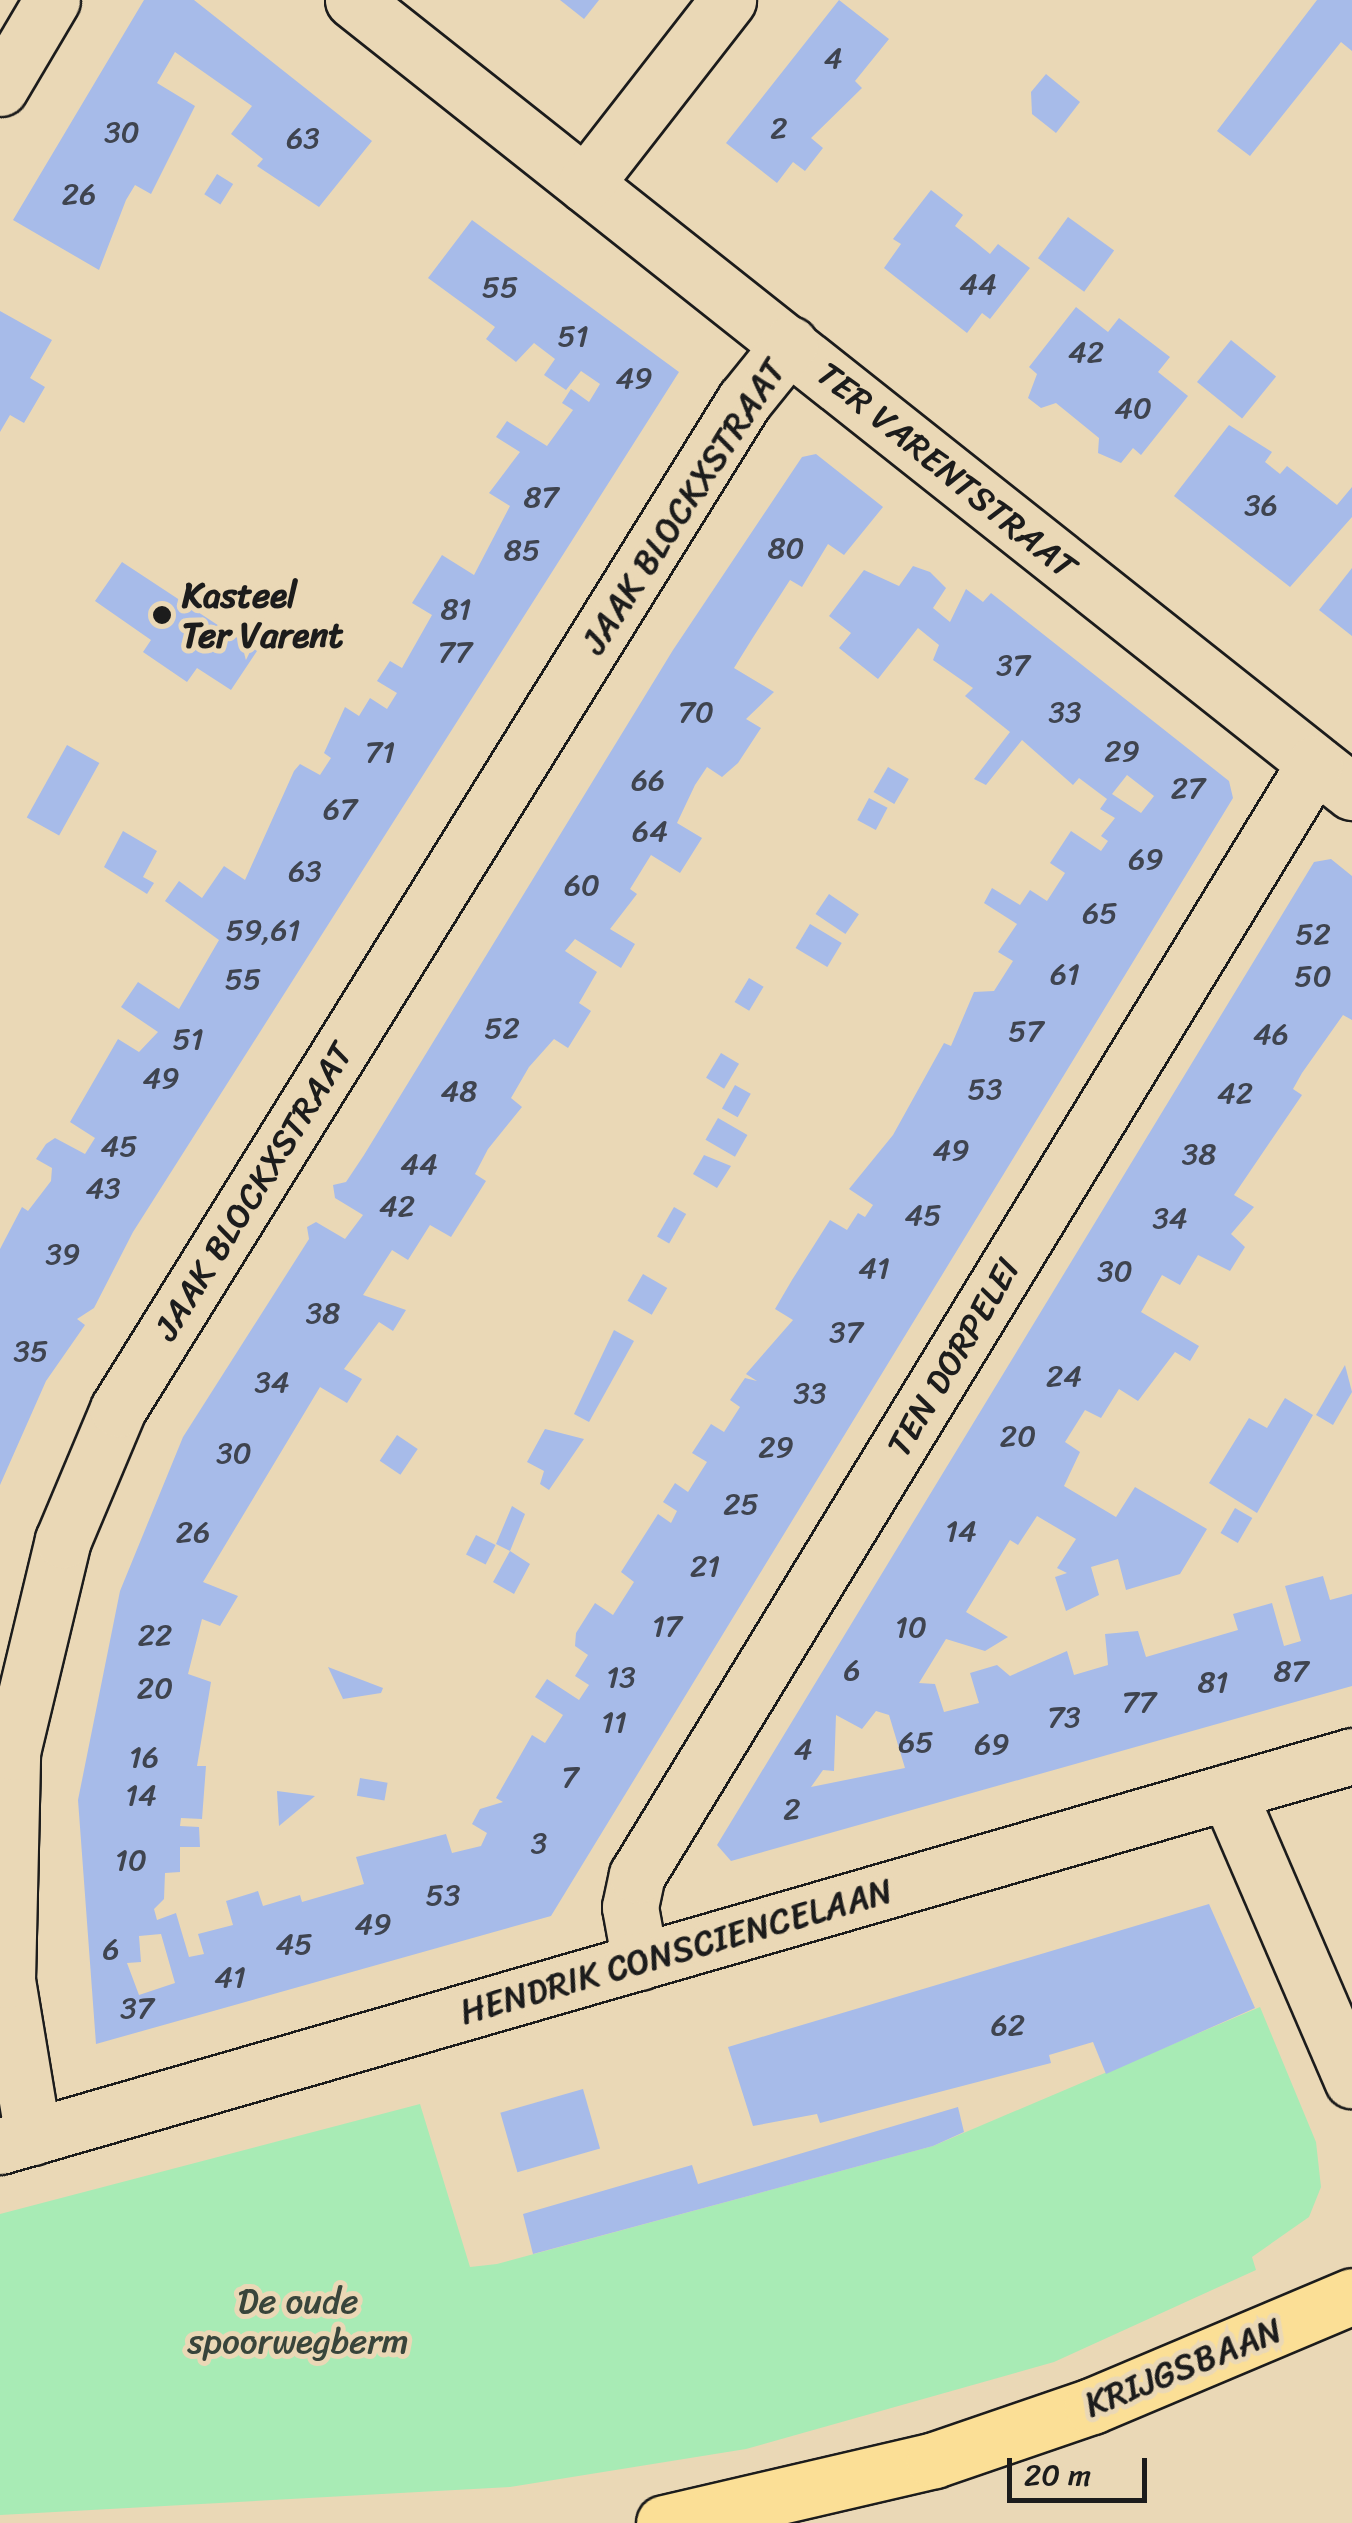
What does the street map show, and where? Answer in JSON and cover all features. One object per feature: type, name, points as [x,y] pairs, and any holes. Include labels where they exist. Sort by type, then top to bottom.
[{"type":"main road","name":"KRIJGSBAAN","points":[[664,2523],[934,2460],[1092,2406],[1352,2296]]},
{"type":"street","points":[[0,88],[52,0]]},
{"type":"street","name":"TER VARENTSTRAAT","points":[[354,0],[1333,778]]},
{"type":"street","points":[[584,184],[728,0]]},
{"type":"street","name":"JAAK BLOCKXSTRAAT","points":[[17,2142],[7,1980],[12,1752],[63,1540],[118,1409],[744,401],[790,344]]},
{"type":"street","name":"TEN DORPELEI","points":[[640,1962],[630,1907],[637,1875],[1333,778]]},
{"type":"street","name":"HENDRIK CONSCIENCELAAN","points":[[17,2142],[1352,1756]]},
{"type":"street","points":[[1228,1792],[1352,2080]]},
{"type":"green space","name":"De oude spoorwegberm","points":[[1260,2007],[1316,2142],[1321,2187],[1309,2217],[1252,2257],[1256,2270],[1054,2362],[746,2449],[510,2487],[0,2515],[0,2214],[420,2104],[470,2267],[497,2264],[933,2146]]},
{"type":"building","points":[[144,0],[194,0],[372,141],[319,207],[257,166],[263,159],[231,134],[252,106],[175,52],[157,83],[195,106],[151,194],[135,185],[126,200],[99,270],[13,220]]},
{"type":"building","points":[[560,0],[599,0],[584,19]]},
{"type":"building","points":[[839,0],[889,39],[855,81],[862,88],[811,138],[823,148],[805,171],[793,162],[777,183],[726,143]]},
{"type":"building","points":[[1317,0],[1352,0],[1352,51],[1341,42],[1250,156],[1217,131]]},
{"type":"building","points":[[1046,74],[1080,102],[1056,133],[1032,114],[1031,92]]},
{"type":"building","points":[[217,174],[233,184],[220,204],[204,194]]},
{"type":"building","points":[[931,190],[963,215],[955,226],[990,254],[998,244],[1030,268],[990,319],[982,313],[967,333],[884,268],[901,244],[893,239]]},
{"type":"building","points":[[1068,217],[1114,251],[1084,292],[1038,258]]},
{"type":"building","points":[[472,220],[679,372],[133,1232],[94,1308],[77,1319],[85,1325],[46,1381],[0,1485],[0,1249],[22,1207],[28,1211],[51,1181],[52,1168],[36,1159],[46,1144],[55,1138],[85,1154],[95,1138],[70,1122],[118,1039],[139,1052],[158,1032],[121,1007],[138,982],[179,1009],[219,940],[165,901],[179,881],[202,898],[224,866],[245,880],[294,771],[300,764],[320,775],[331,758],[324,753],[345,707],[359,716],[370,698],[387,709],[397,693],[377,681],[390,661],[402,668],[432,615],[412,603],[442,555],[474,575],[510,506],[489,493],[520,452],[496,437],[507,421],[547,446],[573,410],[562,403],[571,389],[589,402],[600,384],[581,371],[566,390],[544,375],[555,359],[534,343],[516,362],[486,339],[495,327],[428,278]]},
{"type":"building","points":[[1076,307],[1108,332],[1119,318],[1170,357],[1158,372],[1188,396],[1141,455],[1133,448],[1121,463],[1098,453],[1099,438],[1056,403],[1041,408],[1028,398],[1037,374],[1029,367]]},
{"type":"building","points":[[0,311],[52,340],[30,378],[45,387],[24,423],[10,415],[0,432]]},
{"type":"building","points":[[1231,340],[1276,377],[1242,418],[1197,382]]},
{"type":"building","points":[[1229,425],[1272,452],[1265,462],[1280,474],[1287,466],[1337,505],[1352,487],[1352,517],[1290,587],[1174,496]]},
{"type":"building","points":[[816,454],[883,507],[844,555],[828,544],[802,587],[790,580],[752,639],[734,668],[774,692],[746,719],[761,728],[738,763],[722,777],[707,767],[695,785],[677,823],[702,838],[680,873],[651,855],[630,889],[637,894],[610,929],[635,944],[621,968],[575,939],[565,951],[597,972],[579,1003],[591,1011],[568,1048],[554,1039],[529,1067],[511,1098],[522,1107],[488,1149],[475,1174],[486,1181],[451,1237],[430,1225],[408,1260],[392,1250],[363,1295],[406,1310],[393,1331],[379,1322],[344,1369],[362,1379],[347,1403],[320,1387],[203,1582],[238,1596],[220,1626],[202,1619],[188,1674],[211,1682],[197,1766],[206,1766],[202,1819],[181,1818],[180,1826],[199,1827],[200,1847],[180,1847],[180,1872],[165,1873],[164,1899],[154,1909],[157,1920],[176,1913],[189,1957],[204,1954],[198,1934],[233,1925],[226,1901],[258,1891],[263,1906],[300,1895],[302,1902],[364,1884],[356,1857],[446,1834],[452,1853],[481,1846],[487,1833],[472,1824],[480,1809],[503,1802],[496,1798],[532,1735],[545,1743],[563,1715],[535,1697],[547,1679],[579,1700],[589,1685],[575,1676],[588,1655],[575,1646],[576,1633],[595,1603],[613,1615],[634,1582],[621,1572],[658,1514],[671,1523],[677,1511],[663,1502],[675,1483],[688,1492],[707,1462],[692,1453],[711,1424],[724,1432],[740,1407],[730,1400],[745,1378],[757,1381],[746,1374],[793,1320],[775,1309],[792,1280],[830,1220],[847,1230],[858,1213],[865,1217],[873,1205],[849,1189],[893,1135],[944,1043],[951,1046],[974,992],[994,991],[1013,961],[998,952],[1017,924],[984,903],[992,888],[1020,905],[1030,890],[1047,901],[1065,873],[1050,863],[1071,831],[1101,851],[1108,841],[1101,836],[1115,818],[1100,809],[1107,799],[1079,778],[1073,785],[1022,740],[986,785],[974,779],[1010,732],[965,696],[973,688],[933,660],[939,645],[918,628],[878,679],[839,648],[851,633],[829,616],[864,570],[899,586],[913,566],[930,572],[946,588],[933,608],[950,622],[966,589],[983,602],[991,593],[1229,781],[1233,798],[551,1916],[96,2044],[78,1800],[120,1591],[183,1437],[309,1239],[307,1227],[316,1222],[345,1239],[363,1215],[335,1198],[333,1185],[346,1182],[364,1155],[673,650],[802,457]],"holes":[[[1127,775],[1154,796],[1141,813],[1112,794]],[[161,1934],[175,1983],[139,1995],[127,1963],[141,1962],[139,1936]]]},
{"type":"building","name":"Kasteel Ter Varent","points":[[122,562],[257,651],[231,690],[197,668],[187,682],[143,652],[151,640],[95,601]]},
{"type":"building","points":[[1352,568],[1352,636],[1319,610]]},
{"type":"building","points":[[67,745],[99,763],[59,836],[27,818]]},
{"type":"building","points":[[888,767],[909,779],[894,804],[874,792]]},
{"type":"building","points":[[869,798],[888,808],[876,830],[857,820]]},
{"type":"building","points":[[123,831],[157,851],[143,877],[154,883],[147,894],[104,867]]},
{"type":"building","points":[[1331,859],[1352,876],[1352,1020],[1343,1015],[1302,1073],[1293,1089],[1302,1095],[1234,1195],[1254,1207],[1231,1234],[1245,1247],[1230,1271],[1198,1255],[1180,1285],[1162,1275],[1141,1312],[1199,1346],[1190,1361],[1175,1352],[1138,1401],[1119,1389],[1101,1418],[1085,1410],[1065,1442],[1080,1452],[1064,1486],[1116,1517],[1135,1487],[1207,1529],[1180,1574],[1126,1590],[1118,1559],[1091,1567],[1099,1595],[1066,1611],[1055,1577],[1067,1573],[1057,1568],[1076,1539],[1037,1516],[1018,1545],[1010,1540],[966,1612],[1008,1637],[985,1651],[946,1639],[919,1683],[935,1684],[944,1712],[979,1703],[970,1673],[997,1665],[1010,1676],[1067,1651],[1074,1675],[1108,1665],[1105,1634],[1138,1631],[1146,1657],[1238,1630],[1233,1614],[1272,1603],[1284,1646],[1301,1641],[1285,1586],[1323,1576],[1330,1600],[1352,1594],[1352,1686],[731,1861],[717,1845],[1314,862]],"holes":[[[876,1711],[889,1715],[905,1768],[811,1787],[823,1770],[834,1771],[836,1715],[862,1729]]]},
{"type":"building","points":[[829,894],[859,914],[845,934],[816,914]]},
{"type":"building","points":[[810,924],[842,943],[827,967],[796,948]]},
{"type":"building","points":[[749,978],[764,987],[749,1011],[735,1002]]},
{"type":"building","points":[[721,1053],[739,1064],[724,1089],[706,1078]]},
{"type":"building","points":[[735,1085],[751,1094],[738,1117],[722,1109]]},
{"type":"building","points":[[718,1118],[747,1135],[735,1157],[706,1140]]},
{"type":"building","points":[[704,1155],[731,1166],[717,1188],[693,1174]]},
{"type":"building","points":[[674,1207],[686,1214],[669,1243],[657,1236]]},
{"type":"building","points":[[643,1274],[667,1288],[652,1315],[628,1301]]},
{"type":"building","points":[[614,1330],[634,1341],[589,1422],[574,1414]]},
{"type":"building","points":[[1345,1365],[1352,1392],[1333,1425],[1316,1415]]},
{"type":"building","points":[[1285,1398],[1313,1415],[1257,1513],[1209,1483],[1249,1418],[1267,1428]]},
{"type":"building","points":[[545,1429],[584,1439],[549,1490],[540,1484],[544,1471],[527,1462]]},
{"type":"building","points":[[397,1435],[418,1449],[400,1475],[380,1461]]},
{"type":"building","points":[[512,1506],[525,1514],[510,1551],[496,1544]]},
{"type":"building","points":[[1235,1508],[1252,1518],[1238,1543],[1220,1533]]},
{"type":"building","points":[[476,1535],[496,1545],[486,1565],[466,1555]]},
{"type":"building","points":[[510,1551],[530,1564],[514,1594],[493,1582]]},
{"type":"building","points":[[328,1667],[383,1688],[381,1693],[343,1699]]},
{"type":"building","points":[[360,1778],[388,1783],[384,1801],[357,1796]]},
{"type":"building","points":[[277,1791],[315,1796],[279,1826]]},
{"type":"building","points":[[1209,1904],[1255,2008],[1106,2074],[1093,2042],[1049,2055],[1051,2063],[820,2123],[817,2114],[753,2126],[728,2047]]},
{"type":"building","points":[[583,2089],[600,2149],[517,2172],[500,2113]]},
{"type":"building","points":[[958,2107],[964,2132],[933,2146],[533,2254],[523,2214],[692,2165],[698,2184]]},
{"type":"place","name":"Kasteel Ter Varent","points":[[162,615]]}]
